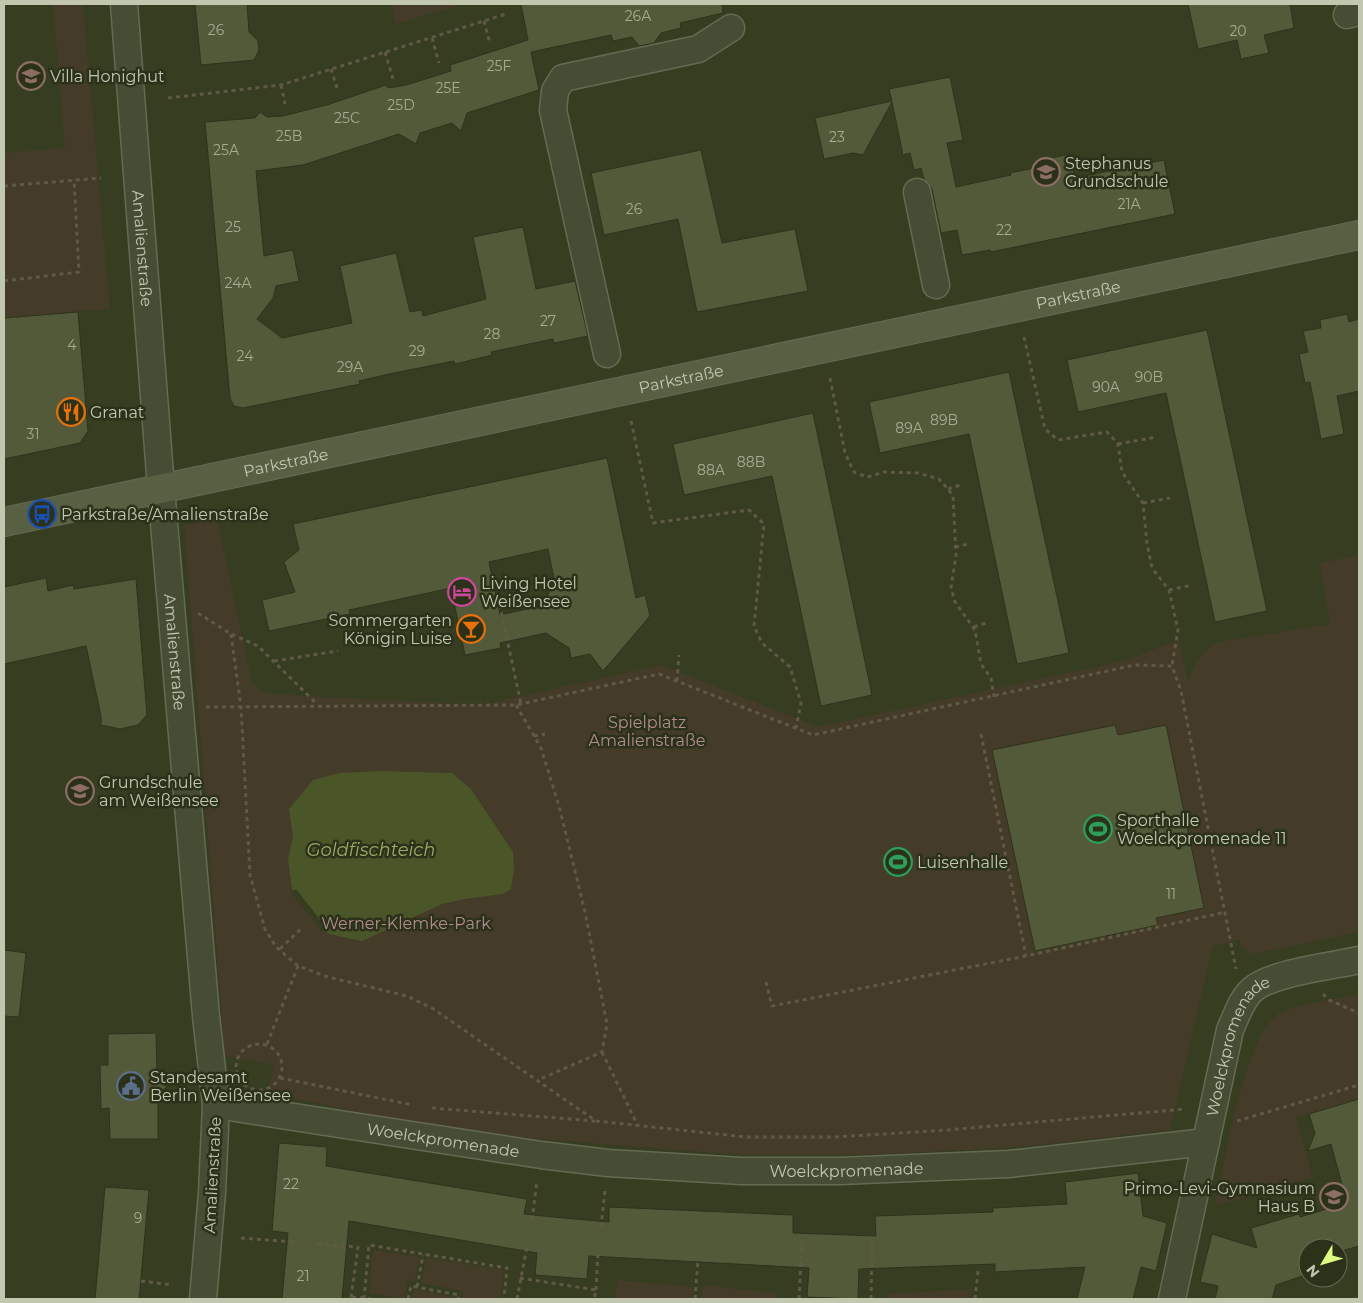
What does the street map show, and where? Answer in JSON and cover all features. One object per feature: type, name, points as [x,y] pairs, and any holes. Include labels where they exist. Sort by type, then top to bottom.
[{"type":"street","name":"Amalienstraße","points":[[124,4],[161,488],[206,1016],[216,1105],[212,1192],[203,1299]]},
{"type":"street","points":[[607,354],[553,110],[555,91],[563,78],[698,49],[731,28]]},
{"type":"street","points":[[917,192],[936,284]]},
{"type":"street","name":"Parkstraße","points":[[4,522],[1359,235]]},
{"type":"street","name":"Woelckpromenade","points":[[216,1105],[541,1155],[608,1163],[742,1171],[840,1171],[1010,1164],[1206,1142],[1230,1030],[1242,1002],[1251,990],[1266,980],[1359,960]]},
{"type":"street","points":[[1172,1299],[1206,1142]]},
{"type":"path","points":[[168,98],[281,86],[506,14]]},
{"type":"path","points":[[484,21],[490,44]]},
{"type":"path","points":[[432,38],[440,63]]},
{"type":"path","points":[[385,52],[393,79]]},
{"type":"path","points":[[331,69],[338,91]]},
{"type":"path","points":[[281,86],[285,104]]},
{"type":"path","points":[[4,186],[101,178]]},
{"type":"path","points":[[4,281],[79,272],[74,179]]},
{"type":"path","points":[[1024,337],[1045,429],[1058,440],[1107,432],[1118,444],[1122,472],[1143,503],[1147,544],[1152,568],[1169,590],[1178,630],[1172,666],[1181,691],[1237,972]]},
{"type":"path","points":[[830,378],[845,452],[854,472],[867,477],[884,472],[918,473],[939,479],[953,496],[955,547],[951,587],[955,602],[974,627],[981,664],[991,678],[994,697]]},
{"type":"path","points":[[631,421],[653,524],[749,510],[764,524],[754,626],[762,643],[790,667],[801,703],[796,728]]},
{"type":"path","points":[[1118,444],[1156,437]]},
{"type":"path","points":[[948,489],[960,485]]},
{"type":"path","points":[[1143,503],[1170,498]]},
{"type":"path","points":[[955,547],[969,544]]},
{"type":"path","points":[[1169,590],[1192,585]]},
{"type":"path","points":[[498,597],[521,704]]},
{"type":"path","points":[[974,627],[989,622]]},
{"type":"path","points":[[318,704],[258,646],[231,634],[241,707],[250,875],[265,930],[280,949],[298,966],[328,977],[407,996],[432,1008],[596,1122]]},
{"type":"path","points":[[273,661],[338,650]]},
{"type":"path","points":[[677,681],[679,655]]},
{"type":"path","points":[[210,707],[318,704],[516,705],[659,674],[813,734],[994,697],[1135,665],[1172,666]]},
{"type":"path","points":[[516,705],[541,748],[559,806],[585,912],[607,1024],[602,1052],[638,1126]]},
{"type":"path","points":[[534,736],[545,734]]},
{"type":"path","points":[[981,734],[1026,956]]},
{"type":"path","points":[[766,982],[772,1006],[1026,956],[1226,912]]},
{"type":"path","points":[[280,949],[303,927]]},
{"type":"path","points":[[267,1044],[298,966]]},
{"type":"path","points":[[1319,990],[1329,1000],[1359,1013]]},
{"type":"path","points":[[267,1044],[280,1056],[282,1067],[280,1078],[272,1087],[262,1091],[255,1090],[241,1083],[236,1073],[236,1061],[241,1051],[250,1045],[267,1044]]},
{"type":"path","points":[[538,1081],[602,1052]]},
{"type":"path","points":[[280,1078],[416,1106]]},
{"type":"path","points":[[1229,1123],[1359,1085]]},
{"type":"path","points":[[426,1108],[746,1137],[834,1137],[947,1130],[1185,1109]]},
{"type":"path","points":[[532,1220],[541,1155]]},
{"type":"path","points":[[601,1227],[608,1163]]},
{"type":"path","points":[[241,1238],[293,1242]]},
{"type":"path","points":[[799,1299],[802,1238]]},
{"type":"path","points":[[871,1299],[872,1240]]},
{"type":"path","points":[[317,1244],[358,1247],[351,1298],[371,1299]]},
{"type":"path","points":[[364,1299],[369,1245],[507,1268],[504,1299]]},
{"type":"path","points":[[517,1299],[527,1246]]},
{"type":"path","points":[[594,1299],[598,1252]]},
{"type":"path","points":[[417,1287],[423,1255]]},
{"type":"path","points":[[695,1299],[698,1259]]},
{"type":"path","points":[[975,1299],[978,1271]]},
{"type":"path","points":[[520,1278],[596,1290]]},
{"type":"path","points":[[141,1281],[173,1285]]},
{"type":"path","points":[[408,1299],[411,1286],[459,1295],[458,1299]]},
{"type":"green space","points":[[53,4],[83,4],[110,309],[4,318],[4,153],[65,148]]},
{"type":"green space","points":[[391,4],[462,4],[396,24]]},
{"type":"green space","points":[[217,519],[252,682],[262,692],[481,705],[662,665],[818,727],[1127,660],[1179,640],[1188,682],[1199,659],[1219,642],[1330,624],[1320,563],[1359,555],[1359,932],[1253,954],[1243,949],[1239,940],[1213,946],[1170,1130],[1030,1146],[888,1154],[744,1155],[537,1139],[427,1126],[267,1093],[274,1065],[225,1056],[184,525]]},
{"type":"green space","points":[[1359,994],[1359,1099],[1296,1118],[1313,1177],[1215,1206],[1237,1103],[1245,1075],[1265,1029],[1278,1014],[1284,1011]]},
{"type":"green space","points":[[373,1250],[419,1257],[415,1282],[407,1281],[405,1299],[369,1293]]},
{"type":"green space","points":[[426,1258],[504,1270],[500,1299],[462,1299],[463,1291],[421,1283]]},
{"type":"green space","points":[[617,1280],[693,1287],[692,1299],[615,1299]]},
{"type":"green space","points":[[703,1285],[777,1293],[777,1299],[701,1299]]},
{"type":"green space","points":[[414,1289],[456,1297],[456,1299],[412,1299]]},
{"type":"green space","points":[[972,1289],[970,1299],[886,1299],[886,1294]]},
{"type":"water","name":"Goldfischteich","points":[[380,771],[452,773],[471,789],[513,852],[514,869],[511,889],[503,894],[442,904],[362,941],[329,934],[323,930],[292,889],[288,858],[293,837],[289,809],[313,780],[340,773]]},
{"type":"pier","points":[[296,889],[325,926],[321,931],[291,892]]},
{"type":"building","points":[[195,4],[247,4],[249,32],[258,41],[259,50],[254,60],[201,65]]},
{"type":"building","points":[[521,4],[722,4],[723,13],[680,23],[681,28],[661,33],[654,43],[639,46],[632,37],[613,41],[611,35],[531,52],[539,90],[467,113],[461,131],[452,123],[420,133],[416,144],[399,134],[303,165],[256,171],[264,256],[293,250],[299,281],[276,286],[273,298],[257,319],[282,338],[352,323],[340,266],[396,253],[410,312],[422,310],[423,316],[486,299],[473,237],[523,227],[536,289],[575,281],[588,336],[554,343],[553,339],[491,352],[492,355],[455,364],[454,361],[359,381],[360,384],[243,408],[234,406],[230,398],[205,122],[255,118],[260,112],[267,117],[283,116],[330,104],[386,85],[388,88],[406,85],[451,71],[450,65],[528,40]]},
{"type":"building","points":[[1188,4],[1290,4],[1294,28],[1264,35],[1269,53],[1241,59],[1237,40],[1198,49]]},
{"type":"building","points":[[950,77],[963,140],[947,143],[956,187],[1044,166],[1043,160],[1070,154],[1075,178],[1164,160],[1175,214],[991,252],[990,250],[962,255],[957,230],[941,233],[932,189],[924,179],[921,168],[914,170],[910,153],[903,155],[892,102],[863,155],[853,153],[824,159],[815,118],[892,101],[889,89]]},
{"type":"building","points":[[701,150],[722,243],[795,229],[808,291],[697,312],[678,219],[604,235],[591,173]]},
{"type":"building","points":[[78,312],[88,431],[80,443],[4,459],[4,318]]},
{"type":"building","points":[[1347,314],[1349,322],[1359,319],[1359,391],[1337,396],[1344,434],[1321,439],[1310,382],[1305,383],[1299,354],[1308,352],[1303,331],[1321,328],[1320,320]]},
{"type":"building","points":[[1207,330],[1267,611],[1215,622],[1166,393],[1078,412],[1067,360]]},
{"type":"building","points":[[1009,372],[1069,653],[1017,664],[969,434],[880,453],[869,402]]},
{"type":"building","points":[[813,413],[872,695],[821,706],[772,476],[684,495],[673,444]]},
{"type":"building","points":[[607,458],[636,598],[645,595],[650,616],[603,671],[590,654],[571,658],[569,648],[546,633],[500,643],[501,648],[465,655],[451,588],[349,610],[350,614],[269,631],[262,600],[295,592],[284,562],[299,550],[293,524]],"holes":[[[548,549],[555,583],[541,606],[500,615],[489,562]]]},
{"type":"building","points":[[46,578],[48,591],[73,585],[74,589],[136,579],[147,715],[138,725],[120,729],[101,725],[101,716],[86,646],[4,664],[4,587]]},
{"type":"building","name":"Sporthalle Woelckpromenade 11","points":[[1115,725],[1118,735],[1166,725],[1204,908],[1156,918],[1158,925],[1035,951],[992,750]]},
{"type":"building","points":[[4,950],[26,953],[19,1017],[4,1016]]},
{"type":"building","name":"Standesamt Berlin Weißensee","points":[[156,1033],[157,1079],[167,1087],[158,1093],[158,1139],[110,1139],[109,1108],[101,1109],[100,1065],[108,1065],[108,1034]]},
{"type":"building","points":[[1359,1099],[1359,1246],[1348,1249],[1348,1238],[1298,1238],[1298,1277],[1276,1285],[1272,1299],[1215,1299],[1218,1286],[1200,1282],[1212,1234],[1257,1248],[1251,1228],[1299,1214],[1300,1217],[1347,1203],[1331,1144],[1308,1151],[1315,1133],[1309,1114]]},
{"type":"building","points":[[279,1143],[327,1147],[326,1166],[527,1199],[524,1214],[564,1218],[609,1222],[609,1207],[793,1215],[793,1233],[876,1236],[875,1216],[993,1212],[993,1208],[1067,1204],[1065,1182],[1138,1173],[1143,1216],[1167,1223],[1156,1271],[1141,1267],[1133,1299],[1077,1299],[1085,1267],[995,1272],[995,1264],[859,1269],[858,1299],[807,1297],[809,1268],[589,1256],[587,1279],[535,1275],[537,1253],[349,1221],[342,1299],[282,1299],[288,1233],[272,1231]]},
{"type":"building","points":[[105,1187],[149,1190],[139,1299],[95,1299]]},
{"type":"place","name":"Villa Honighut","points":[[31,76]]},
{"type":"place","name":"Stephanus Grundschule","points":[[1046,172]]},
{"type":"place","name":"Granat","points":[[71,412]]},
{"type":"place","name":"Parkstraße/Amalienstraße","points":[[42,514]]},
{"type":"place","name":"Living Hotel Weißensee","points":[[462,592]]},
{"type":"place","name":"Sommergarten Königin Luise","points":[[471,629]]},
{"type":"place","name":"Grundschule am Weißensee","points":[[80,791]]},
{"type":"place","name":"Sporthalle Woelckpromenade 11","points":[[1098,829]]},
{"type":"place","name":"Luisenhalle","points":[[898,862]]},
{"type":"place","name":"Standesamt Berlin Weißensee","points":[[131,1086]]},
{"type":"place","name":"Primo-Levi-Gymnasium Haus B","points":[[1334,1197]]},
{"type":"park label","name":"Spielplatz Amalienstraße","points":[[647,731]]},
{"type":"park label","name":"Werner-Klemke-Park","points":[[406,923]]}]
